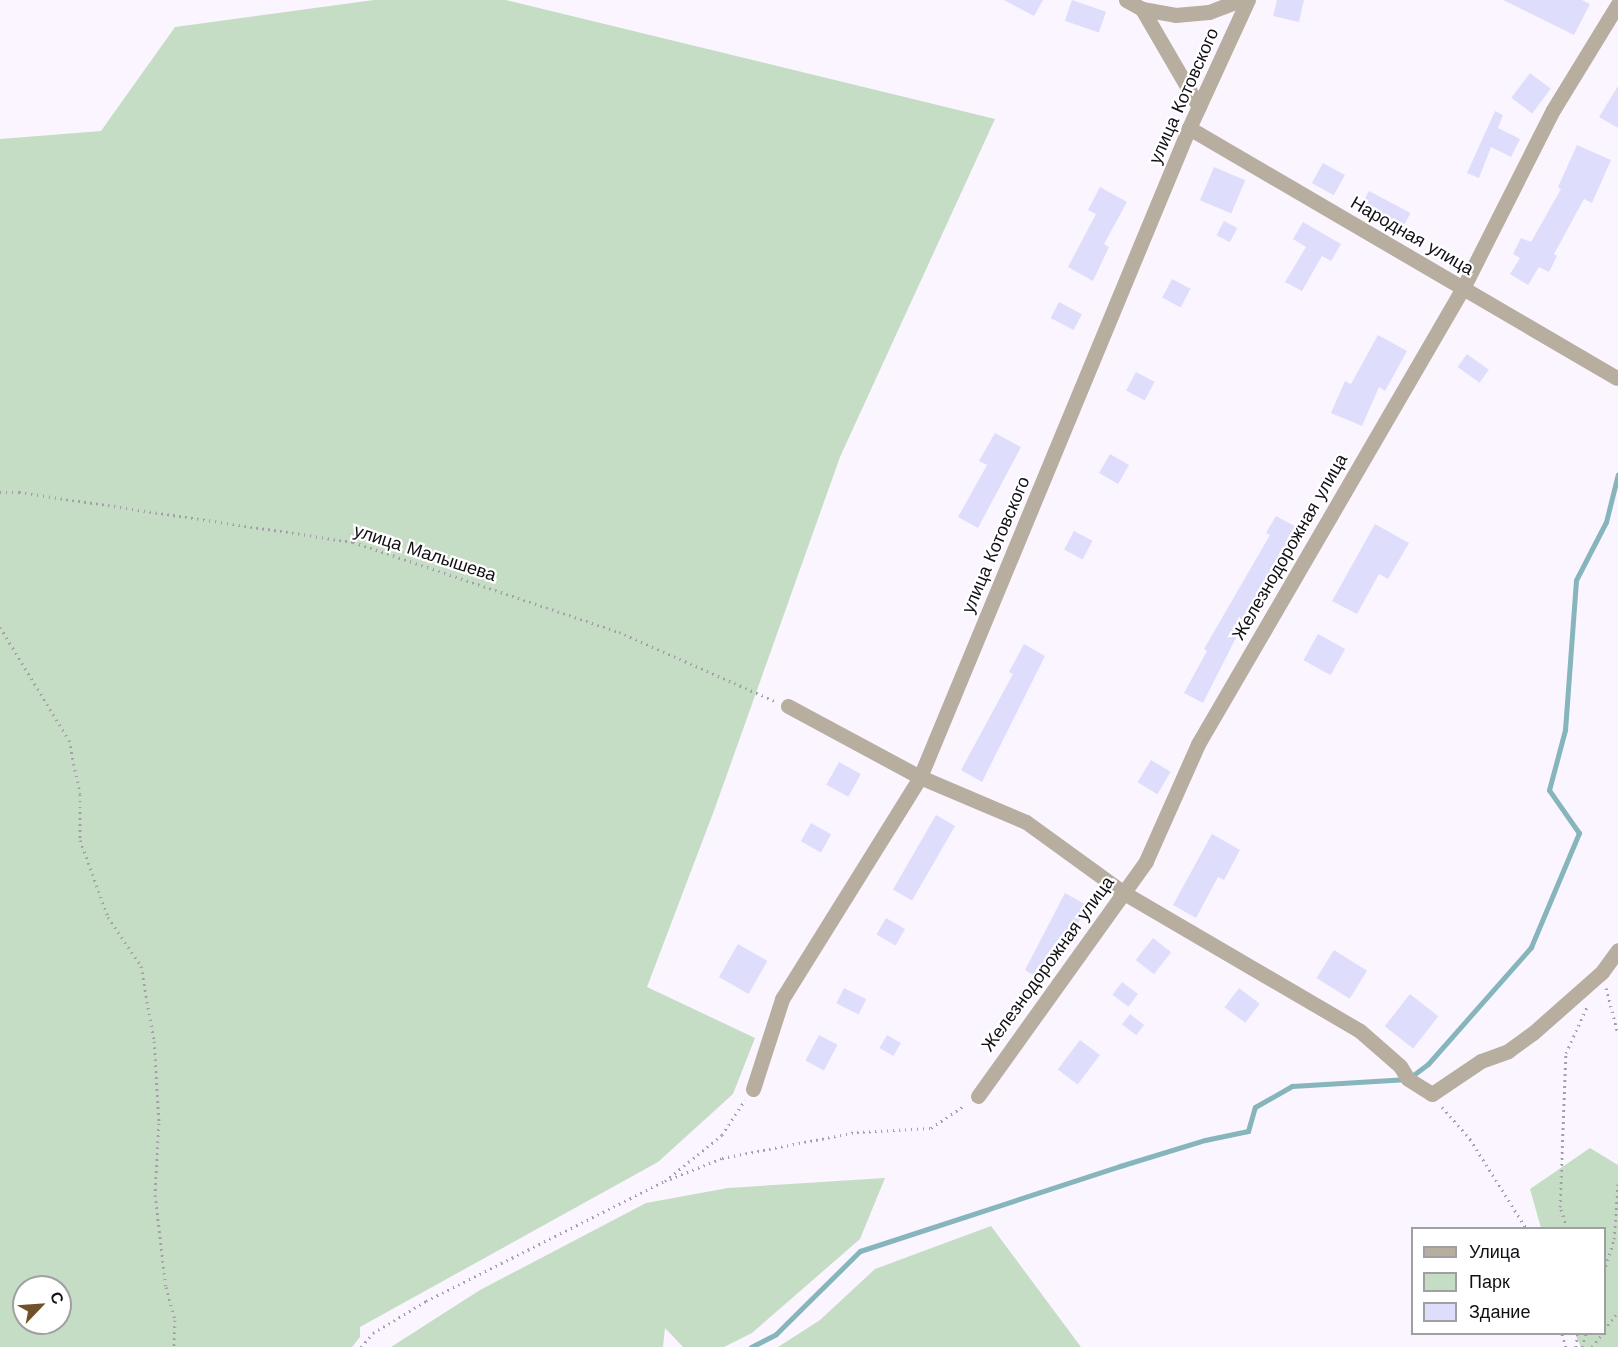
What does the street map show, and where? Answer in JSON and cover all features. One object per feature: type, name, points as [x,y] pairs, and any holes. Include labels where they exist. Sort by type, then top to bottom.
[{"type":"street","points":[[1126,0],[1142,9],[1175,15],[1209,12],[1240,0]]},
{"type":"street","name":"улица Котовского","points":[[753,1089],[782,999],[920,777],[1190,128],[1248,0]]},
{"type":"street","name":"Железнодорожная улица","points":[[978,1096],[1146,861],[1198,744],[1463,288],[1553,110],[1618,4]]},
{"type":"street","points":[[1142,9],[1199,107]]},
{"type":"street","name":"Народная улица","points":[[1190,128],[1616,378]]},
{"type":"street","points":[[788,706],[920,777],[1026,822],[1124,893],[1360,1031],[1400,1066],[1408,1079],[1432,1094],[1481,1061],[1508,1051],[1533,1033],[1602,972],[1618,950]]},
{"type":"path","name":"улица Малышева","points":[[0,492],[19,492],[353,542],[619,632],[788,706]]},
{"type":"path","points":[[0,627],[69,740],[80,794],[80,840],[108,918],[141,966],[154,1041],[159,1123],[154,1195],[166,1287],[176,1320],[174,1347]]},
{"type":"path","points":[[1602,972],[1618,1034]]},
{"type":"path","points":[[1567,1227],[1560,1207],[1566,1053],[1589,1003]]},
{"type":"path","points":[[665,1181],[722,1135],[753,1089]]},
{"type":"path","points":[[1432,1094],[1470,1139],[1525,1227]]},
{"type":"path","points":[[361,1347],[373,1333],[426,1301],[665,1181],[722,1158],[857,1131],[931,1128],[978,1096]]},
{"type":"path","points":[[1606,1268],[1614,1239],[1618,1184]]},
{"type":"path","points":[[1606,1328],[1618,1312]]},
{"type":"green space","points":[[374,0],[506,0],[995,119],[840,457],[715,808],[647,987],[755,1038],[733,1094],[658,1162],[360,1327],[360,1337],[352,1347],[0,1347],[0,139],[101,131],[175,27]]},
{"type":"green space","points":[[1590,1148],[1618,1165],[1618,1347],[1581,1347],[1575,1335],[1606,1335],[1606,1227],[1541,1227],[1530,1189]]},
{"type":"green space","points":[[885,1178],[860,1239],[752,1333],[724,1347],[683,1347],[665,1328],[663,1347],[391,1347],[480,1290],[646,1203],[728,1188]]},
{"type":"green space","points":[[991,1226],[1081,1347],[778,1347],[820,1320],[875,1269]]},
{"type":"building","points":[[1004,0],[1043,0],[1034,16]]},
{"type":"building","points":[[1072,0],[1106,12],[1099,33],[1065,21]]},
{"type":"building","points":[[1277,0],[1304,0],[1299,22],[1273,16]]},
{"type":"building","points":[[1503,0],[1582,0],[1590,4],[1574,35]]},
{"type":"building","points":[[1530,73],[1551,89],[1532,113],[1511,98]]},
{"type":"building","points":[[1618,86],[1618,128],[1599,117]]},
{"type":"building","points":[[1495,111],[1503,115],[1498,128],[1520,139],[1511,157],[1491,147],[1479,178],[1467,173]]},
{"type":"building","points":[[1577,145],[1611,160],[1592,203],[1584,199],[1554,254],[1557,256],[1549,272],[1539,267],[1528,285],[1510,274],[1520,258],[1513,254],[1521,238],[1531,242],[1561,189],[1558,187]]},
{"type":"building","points":[[1323,163],[1345,175],[1334,195],[1312,183]]},
{"type":"building","points":[[1214,167],[1245,180],[1231,213],[1200,200]]},
{"type":"building","points":[[1100,187],[1127,202],[1104,244],[1109,247],[1093,281],[1068,267],[1096,214],[1088,210]]},
{"type":"building","points":[[1369,191],[1410,213],[1401,232],[1359,210]]},
{"type":"building","points":[[1224,221],[1237,228],[1230,242],[1216,235]]},
{"type":"building","points":[[1303,222],[1341,244],[1331,261],[1322,256],[1302,291],[1285,282],[1306,247],[1293,239]]},
{"type":"building","points":[[1172,279],[1191,289],[1181,307],[1162,298]]},
{"type":"building","points":[[1059,302],[1082,314],[1074,330],[1051,318]]},
{"type":"building","points":[[1378,335],[1407,351],[1385,391],[1379,387],[1362,426],[1331,413],[1345,381],[1351,384]]},
{"type":"building","points":[[1467,354],[1489,370],[1479,383],[1458,367]]},
{"type":"building","points":[[1136,372],[1155,382],[1145,400],[1126,391]]},
{"type":"building","points":[[995,433],[1021,447],[978,528],[958,517],[987,465],[979,461]]},
{"type":"building","points":[[1110,454],[1129,465],[1118,484],[1099,473]]},
{"type":"building","points":[[1276,516],[1300,529],[1283,566],[1279,563],[1253,612],[1250,610],[1203,703],[1184,693],[1207,651],[1204,649],[1270,535],[1266,533]]},
{"type":"building","points":[[1375,524],[1409,543],[1388,579],[1379,574],[1357,614],[1332,601]]},
{"type":"building","points":[[1074,531],[1093,541],[1083,559],[1064,550]]},
{"type":"building","points":[[1318,634],[1345,649],[1331,675],[1303,660]]},
{"type":"building","points":[[1024,644],[1045,656],[982,782],[961,770],[1013,674],[1009,672]]},
{"type":"building","points":[[1151,760],[1171,772],[1157,794],[1138,782]]},
{"type":"building","points":[[839,762],[861,774],[848,797],[826,785]]},
{"type":"building","points":[[936,815],[955,826],[912,900],[893,889]]},
{"type":"building","points":[[811,823],[831,834],[821,853],[801,841]]},
{"type":"building","points":[[1212,834],[1240,850],[1224,880],[1218,877],[1196,918],[1173,905]]},
{"type":"building","points":[[1065,893],[1088,906],[1044,981],[1025,970]]},
{"type":"building","points":[[886,918],[905,929],[896,945],[876,934]]},
{"type":"building","points":[[1153,938],[1171,952],[1154,974],[1136,960]]},
{"type":"building","points":[[738,944],[767,961],[748,994],[719,977]]},
{"type":"building","points":[[1334,950],[1367,971],[1350,999],[1317,978]]},
{"type":"building","points":[[1122,982],[1138,994],[1128,1007],[1112,995]]},
{"type":"building","points":[[844,988],[866,999],[859,1014],[836,1003]]},
{"type":"building","points":[[1239,988],[1260,1004],[1245,1023],[1225,1007]]},
{"type":"building","points":[[1410,994],[1438,1016],[1413,1048],[1385,1026]]},
{"type":"building","points":[[1130,1014],[1144,1025],[1136,1035],[1122,1024]]},
{"type":"building","points":[[819,1035],[838,1045],[824,1070],[805,1061]]},
{"type":"building","points":[[887,1035],[901,1043],[893,1056],[880,1048]]},
{"type":"building","points":[[1080,1040],[1100,1055],[1078,1085],[1058,1070]]},
{"type":"waterway","points":[[751,1347],[776,1334],[860,1251],[1120,1166],[1205,1140],[1248,1131],[1255,1107],[1292,1086],[1408,1079],[1428,1064],[1531,947],[1579,833],[1549,790],[1565,730],[1576,580],[1606,522],[1618,474]]}]
